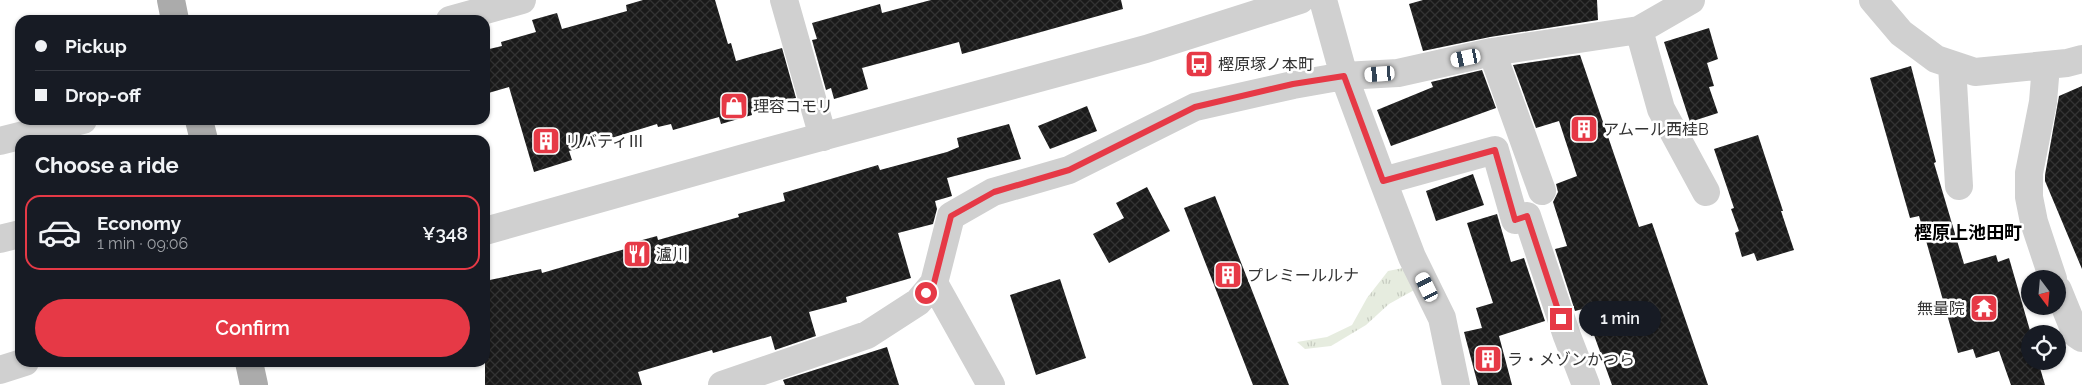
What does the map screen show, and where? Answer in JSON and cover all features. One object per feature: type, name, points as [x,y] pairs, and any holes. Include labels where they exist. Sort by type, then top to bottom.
[{"type":"main road","points":[[171,0],[175,15]]},
{"type":"main road","points":[[250,367],[254,385]]},
{"type":"street","points":[[468,15],[522,0]]},
{"type":"street","points":[[784,0],[823,137]]},
{"type":"street","points":[[490,230],[1146,49],[1300,0]]},
{"type":"street","points":[[1323,0],[1344,76],[1383,181],[1412,257],[1442,318],[1456,385]]},
{"type":"street","points":[[722,385],[867,334],[918,302],[934,283],[951,216],[994,192],[1069,170],[1195,107],[1293,84],[1344,76],[1398,73],[1492,52],[1639,30],[1691,0]]},
{"type":"street","points":[[1873,0],[1901,33],[1936,59],[1975,72],[2046,65],[2082,59]]},
{"type":"street","points":[[1639,30],[1661,109],[1706,192]]},
{"type":"street","points":[[1492,52],[1542,191]]},
{"type":"street","points":[[1952,65],[1959,186]]},
{"type":"street","points":[[2046,65],[2043,102],[2029,173],[2029,197],[2034,222],[2050,270]]},
{"type":"street","points":[[24,135],[63,125]]},
{"type":"street","points":[[0,141],[15,137]]},
{"type":"street","points":[[1383,181],[1495,150],[1515,220],[1527,216],[1567,336],[1586,385]]},
{"type":"street","points":[[0,238],[15,235]]},
{"type":"street","points":[[934,283],[991,385]]},
{"type":"street","points":[[2066,310],[2076,334],[2082,338]]},
{"type":"street","points":[[0,370],[15,365]]},
{"type":"green space","points":[[1408,267],[1416,289],[1389,304],[1366,325],[1331,346],[1305,349],[1297,342],[1327,337],[1352,325],[1367,298],[1388,271]]},
{"type":"building","points":[[643,0],[715,0],[728,44],[731,43],[736,61],[782,48],[796,98],[751,111],[752,115],[721,124],[719,117],[673,130],[671,124],[658,127],[657,124],[569,151],[572,160],[534,172],[509,87],[490,93],[490,49],[502,46],[501,42],[536,32],[532,20],[557,13],[562,29],[627,11],[626,5]]},
{"type":"building","points":[[931,0],[1121,0],[1123,9],[962,54],[959,42],[862,68],[868,89],[834,99],[831,88],[826,90],[812,40],[817,39],[812,23],[880,4],[882,13]]},
{"type":"building","points":[[1423,0],[1597,0],[1598,20],[1490,37],[1423,51],[1409,4]]},
{"type":"building","points":[[1709,28],[1718,59],[1707,63],[1714,86],[1709,87],[1718,113],[1690,122],[1664,42]]},
{"type":"building","points":[[1580,55],[1639,227],[1652,223],[1708,385],[1612,385],[1594,335],[1591,336],[1583,309],[1575,311],[1555,249],[1567,246],[1553,202],[1558,192],[1556,184],[1577,176],[1559,121],[1536,128],[1513,65]]},
{"type":"building","points":[[1911,66],[1936,162],[1934,163],[1964,264],[1996,255],[1998,262],[2009,258],[2021,299],[2021,315],[2026,315],[2028,325],[2021,325],[2021,370],[2041,370],[2045,385],[2011,385],[1999,351],[1976,358],[1973,349],[1958,353],[1919,216],[1910,218],[1870,78]]},
{"type":"building","points":[[1482,70],[1496,108],[1391,146],[1377,110],[1433,87],[1431,82]]},
{"type":"building","points":[[2082,86],[2082,269],[2045,181],[2045,175],[2059,96]]},
{"type":"building","points":[[1087,106],[1097,131],[1050,149],[1038,126]]},
{"type":"building","points":[[1009,124],[1021,159],[947,178],[952,196],[935,201],[937,209],[933,224],[898,233],[911,278],[846,297],[847,302],[809,312],[816,336],[775,350],[771,336],[713,353],[712,350],[638,372],[642,385],[485,385],[485,367],[490,367],[490,280],[541,269],[542,273],[625,249],[624,245],[657,236],[658,240],[739,217],[738,214],[785,201],[783,193],[878,165],[880,170],[947,152],[959,147],[957,138]]},
{"type":"building","points":[[1758,135],[1794,250],[1757,261],[1754,253],[1742,257],[1735,233],[1739,231],[1731,209],[1734,208],[1714,149]]},
{"type":"building","points":[[1473,174],[1484,205],[1436,221],[1426,191]]},
{"type":"building","points":[[1147,187],[1170,231],[1109,263],[1093,234],[1124,218],[1116,203]]},
{"type":"building","name":"プレミールルナ","points":[[1215,196],[1289,385],[1253,385],[1184,208]]},
{"type":"building","points":[[1497,214],[1511,262],[1524,258],[1545,321],[1499,336],[1512,385],[1478,385],[1464,332],[1482,328],[1476,308],[1493,303],[1467,223]]},
{"type":"building","points":[[1060,279],[1086,358],[1036,375],[1010,295]]},
{"type":"building","points":[[887,347],[899,385],[785,385],[783,380]]},
{"type":"place","name":"樫原塚ノ本町","points":[[1199,64]]},
{"type":"place","name":"理容コモリ","points":[[734,106]]},
{"type":"place","name":"アムール西桂B","points":[[1584,129]]},
{"type":"place","name":"リバティⅢ","points":[[546,141]]},
{"type":"place","name":"瀘川","points":[[637,254]]},
{"type":"place","name":"プレミールルナ","points":[[1228,275]]},
{"type":"place","name":"無量院","points":[[1984,308]]},
{"type":"place","name":"ラ・メゾンかつら","points":[[1488,359]]},
{"type":"district","name":"樫原上池田町","points":[[1968,232]]},
{"type":"route","points":[[926,293],[934,283],[951,216],[994,192],[1069,170],[1195,107],[1293,84],[1344,76],[1383,181],[1495,150],[1515,220],[1527,216],[1561,319]]}]
